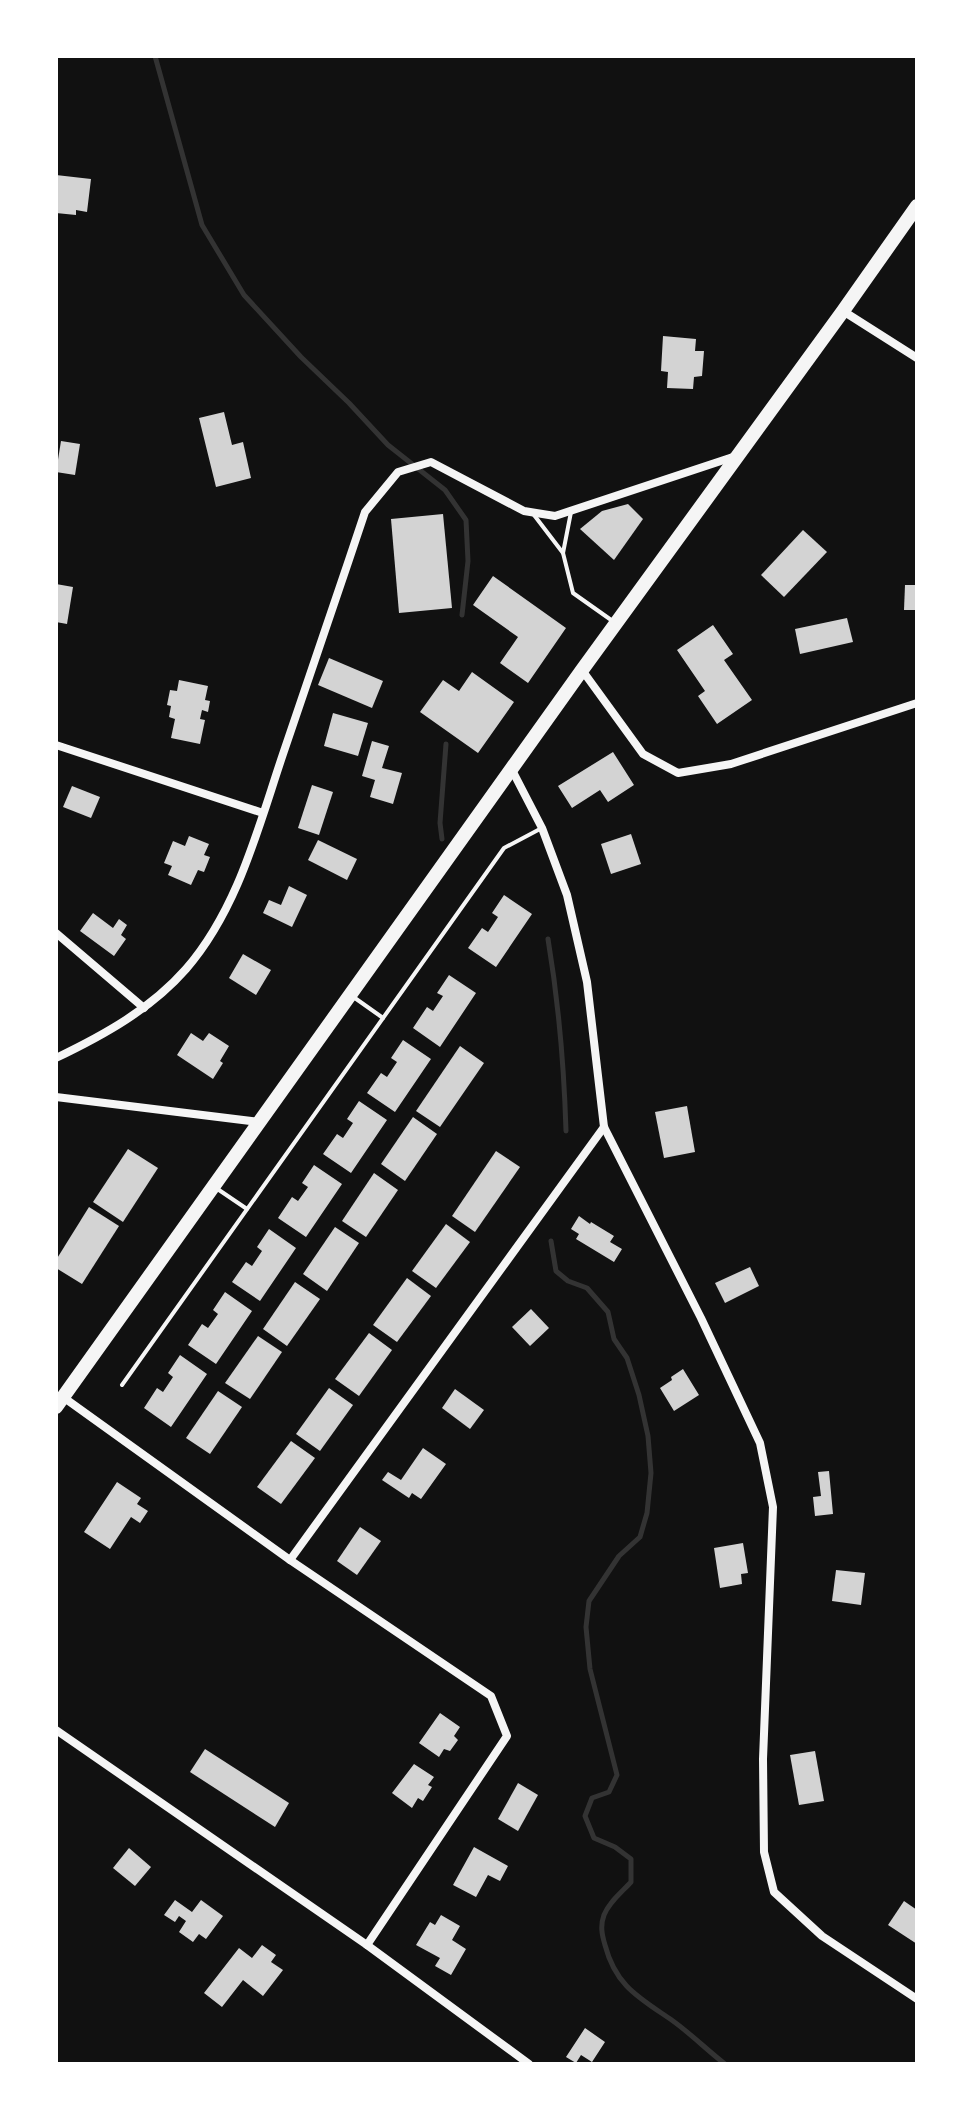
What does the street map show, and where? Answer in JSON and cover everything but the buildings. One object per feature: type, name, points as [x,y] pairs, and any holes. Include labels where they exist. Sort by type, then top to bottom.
[{"type":"main road","points":[[60,1402],[917,206]]},
{"type":"street","points":[[843,311],[917,358]]},
{"type":"street","points":[[56,1058],[93,1040],[144,1008],[185,969],[215,928],[245,867],[365,512],[398,472],[431,462],[524,511],[555,516],[737,456]]},
{"type":"street","points":[[582,670],[643,754],[678,773],[731,764],[917,703]]},
{"type":"street","points":[[56,745],[263,813]]},
{"type":"street","points":[[512,770],[542,828],[567,895],[587,982],[604,1127],[701,1318],[760,1443],[773,1507],[763,1759],[764,1852],[774,1892],[822,1936],[917,1999]]},
{"type":"street","points":[[56,933],[144,1008]]},
{"type":"street","points":[[56,1097],[260,1122]]},
{"type":"street","points":[[290,1560],[604,1127]]},
{"type":"street","points":[[60,1402],[491,1696],[507,1736],[367,1945]]},
{"type":"street","points":[[56,1730],[367,1945],[529,2064]]},
{"type":"lane","points":[[563,553],[571,510]]},
{"type":"lane","points":[[532,512],[563,553],[573,593],[616,623]]},
{"type":"lane","points":[[122,1385],[504,848],[542,828]]},
{"type":"lane","points":[[350,995],[383,1018]]},
{"type":"lane","points":[[214,1187],[247,1209]]},
{"type":"waterway","points":[[155,56],[202,225],[244,295],[388,445],[445,490],[466,520],[468,561],[462,615]]},
{"type":"waterway","points":[[442,839],[440,823],[446,744]]},
{"type":"waterway","points":[[548,939],[560,1035],[566,1131]]},
{"type":"waterway","points":[[551,1241],[556,1271],[568,1281],[587,1288],[608,1312],[614,1339],[627,1358],[639,1395],[648,1436],[651,1473],[647,1513],[640,1537],[619,1556],[589,1601],[586,1627],[590,1669],[617,1775],[609,1792],[592,1798],[585,1816],[594,1838],[615,1847],[631,1859],[631,1882],[606,1910],[602,1923],[603,1938],[616,1971],[631,1990],[725,2064]]}]
